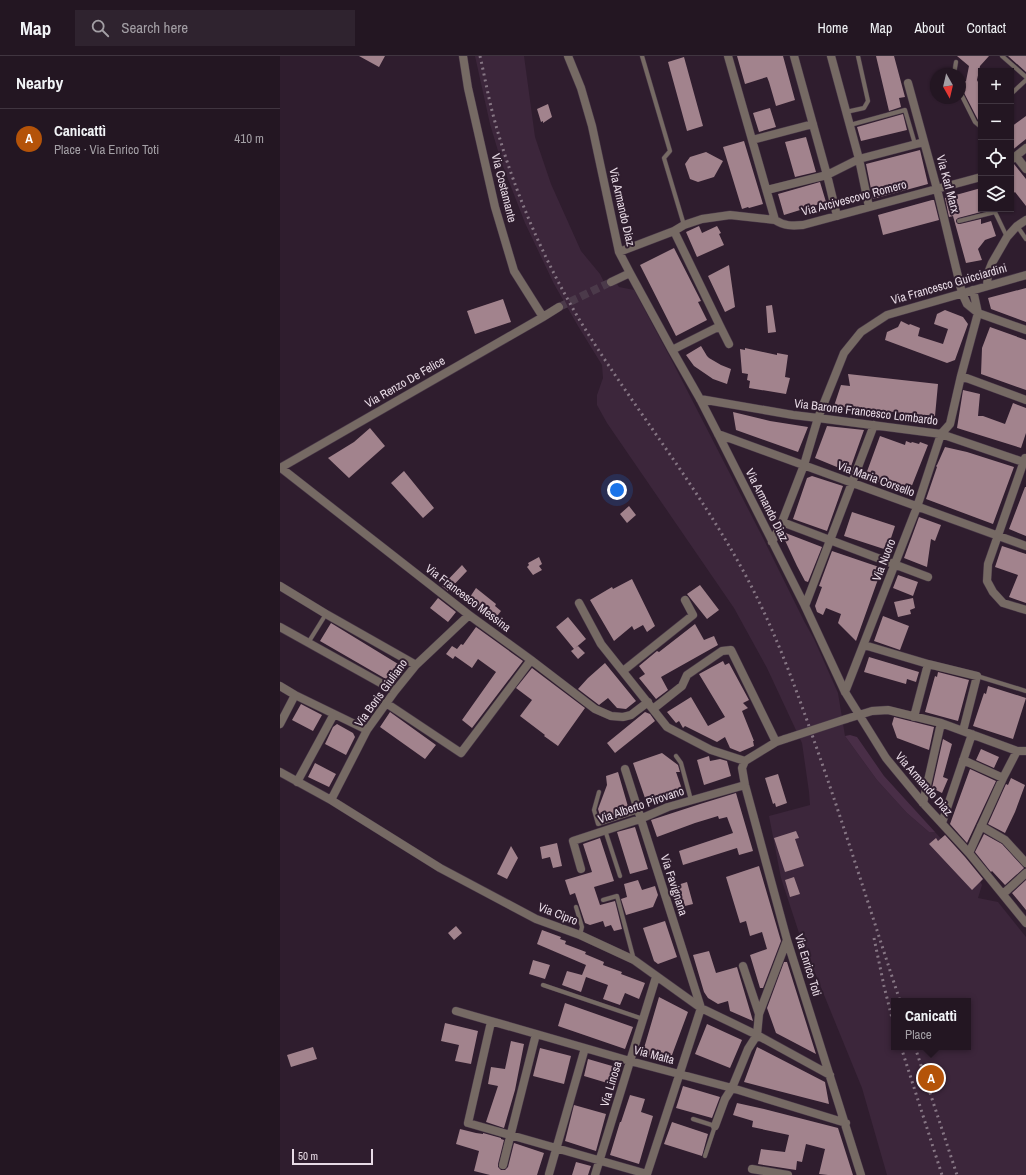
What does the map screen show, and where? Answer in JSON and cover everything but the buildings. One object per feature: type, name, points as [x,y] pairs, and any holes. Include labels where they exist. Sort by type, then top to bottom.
[{"type":"street","name":"Via Costamante","points":[[463,56],[468,88],[496,207],[512,264],[514,270],[543,318]]},
{"type":"street","name":"Via Armando Diaz","points":[[568,56],[581,88],[592,126],[619,252],[718,434],[805,606],[845,692],[870,735],[886,758],[923,803],[1003,894],[1026,923]]},
{"type":"street","points":[[728,56],[775,220]]},
{"type":"street","points":[[794,56],[827,174],[837,216]]},
{"type":"street","points":[[831,56],[859,159],[869,207]]},
{"type":"street","name":"Via Karl Marx","points":[[908,83],[937,189],[962,293]]},
{"type":"street","points":[[752,140],[813,124]]},
{"type":"street","points":[[767,190],[827,174],[859,159],[924,142]]},
{"type":"street","points":[[1026,148],[1014,158],[1026,169]]},
{"type":"street","name":"Via Arcivescovo Romero","points":[[619,252],[702,219],[730,216],[775,220],[780,224],[787,226],[803,225],[978,178]]},
{"type":"street","points":[[987,286],[988,273],[992,263],[1007,237],[1017,226],[1026,220]]},
{"type":"street","points":[[674,230],[729,344]]},
{"type":"street","points":[[611,282],[630,273]]},
{"type":"street","name":"Via Francesco Guicciardini","points":[[772,542],[782,522],[804,465],[818,418],[844,353],[861,332],[887,314],[1026,275]]},
{"type":"street","points":[[973,290],[978,313]]},
{"type":"street","points":[[962,293],[967,304],[978,313],[1026,330]]},
{"type":"street","name":"Via Renzo De Felice","points":[[280,468],[543,318],[559,307]]},
{"type":"street","name":"Via Nuoro","points":[[845,692],[917,507],[941,434],[950,424],[978,313]]},
{"type":"street","points":[[672,350],[720,326]]},
{"type":"street","points":[[961,376],[1026,400]]},
{"type":"street","name":"Via Barone Francesco Lombardo","points":[[700,399],[793,415],[941,434],[1025,460]]},
{"type":"street","points":[[805,606],[874,425]]},
{"type":"street","name":"Via Maria Corsello","points":[[718,434],[1026,546]]},
{"type":"street","points":[[1025,460],[988,564],[987,581],[993,592],[1002,603],[1026,610]]},
{"type":"street","name":"Via Francesco Messina","points":[[280,468],[469,615],[596,709],[611,716],[623,717],[631,715],[648,702]]},
{"type":"street","points":[[782,522],[928,577]]},
{"type":"street","points":[[280,586],[416,665]]},
{"type":"street","points":[[623,670],[693,615],[685,600]]},
{"type":"street","points":[[579,602],[600,644],[623,670],[667,727],[710,750],[745,761],[776,742],[872,710],[888,710],[941,723],[1023,750],[1003,778],[968,853]]},
{"type":"street","name":"Via Boris Giuliano","points":[[331,800],[367,730],[395,691],[416,665],[469,615]]},
{"type":"street","points":[[280,627],[395,691]]},
{"type":"street","points":[[864,645],[928,664],[977,676],[963,731]]},
{"type":"street","points":[[653,709],[682,686],[688,675],[722,651],[731,650],[776,742]]},
{"type":"street","points":[[386,704],[461,753],[531,660]]},
{"type":"street","points":[[914,717],[928,664]]},
{"type":"street","points":[[280,686],[295,695],[367,730]]},
{"type":"street","points":[[280,724],[295,695]]},
{"type":"street","points":[[297,782],[334,714]]},
{"type":"street","points":[[923,803],[941,723]]},
{"type":"street","points":[[942,823],[972,734]]},
{"type":"street","points":[[963,760],[1003,778]]},
{"type":"street","name":"Via Enrico Toti","points":[[745,761],[742,768],[745,785],[787,940],[846,1123],[861,1175]]},
{"type":"street","name":"Via Favignana","points":[[625,769],[701,1008]]},
{"type":"street","name":"Via Cipro","points":[[280,772],[331,800],[440,868],[536,919],[580,935],[634,960],[701,1008],[757,1035],[830,1075]]},
{"type":"street","name":"Via Alberto Pirovano","points":[[581,870],[573,841],[605,830],[639,815],[745,785]]},
{"type":"street","points":[[981,826],[1005,840],[1026,863]]},
{"type":"street","points":[[1003,894],[1026,873]]},
{"type":"street","points":[[715,1126],[725,1099],[732,1088],[748,1048],[757,1035],[759,1014],[787,940]]},
{"type":"street","points":[[742,966],[759,1014]]},
{"type":"street","name":"Via Linosa","points":[[595,1175],[656,977]]},
{"type":"street","points":[[491,1022],[468,1123],[647,1174],[701,1008]]},
{"type":"street","name":"Via Malta","points":[[456,1011],[630,1061],[732,1088],[846,1123]]},
{"type":"street","points":[[503,1165],[536,1034]]},
{"type":"street","points":[[549,1174],[585,1048]]},
{"type":"street","points":[[752,1169],[774,1174],[788,1175]]},
{"type":"lane","points":[[642,56],[670,151],[664,158],[684,225]]},
{"type":"lane","points":[[846,112],[864,108],[868,101],[858,56]]},
{"type":"lane","points":[[1002,56],[1026,79],[1014,91]]},
{"type":"lane","points":[[955,68],[956,62]]},
{"type":"lane","points":[[966,104],[975,122],[978,124]]},
{"type":"lane","points":[[850,125],[905,110],[915,144]]},
{"type":"lane","points":[[959,221],[995,212],[1007,237]]},
{"type":"lane","points":[[1017,226],[1026,239]]},
{"type":"lane","points":[[308,643],[326,614]]},
{"type":"lane","points":[[977,676],[1026,691]]},
{"type":"lane","points":[[676,756],[681,763],[692,800]]},
{"type":"lane","points":[[599,792],[594,810],[598,824],[639,815]]},
{"type":"lane","points":[[605,830],[620,876]]},
{"type":"lane","points":[[603,900],[617,896],[634,960]]},
{"type":"lane","points":[[576,907],[582,928],[580,935]]},
{"type":"lane","points":[[543,985],[643,1019]]},
{"type":"lane","points":[[693,1119],[715,1126],[706,1156]]},
{"type":"shaded area","points":[[475,56],[524,56],[535,137],[551,184],[581,251],[600,274],[607,288],[617,284],[619,287],[634,290],[671,359],[814,639],[838,693],[845,736],[877,780],[907,813],[929,832],[935,832],[980,881],[982,885],[978,898],[998,902],[1026,937],[1026,1175],[887,1175],[862,1088],[800,936],[781,878],[769,816],[810,805],[802,743],[767,668],[734,608],[607,423],[597,405],[597,395],[603,378],[602,365],[554,284],[525,223],[501,161],[490,124]]},
{"type":"shaded area","points":[[850,735],[857,737],[884,776],[935,832],[929,832],[907,813],[877,780],[845,736]]},
{"type":"tunnel","points":[[559,307],[611,282]]},
{"type":"railway","points":[[480,56],[493,114],[511,174],[532,226],[555,276],[568,301],[602,356],[688,481],[729,545],[770,625],[790,674],[825,772],[899,998]]},
{"type":"railway","points":[[874,938],[891,1014]]},
{"type":"railway","points":[[902,1050],[942,1175]]},
{"type":"railway","points":[[916,1050],[957,1175]]},
{"type":"place","name":"Canicattì","points":[[931,1078]]}]
